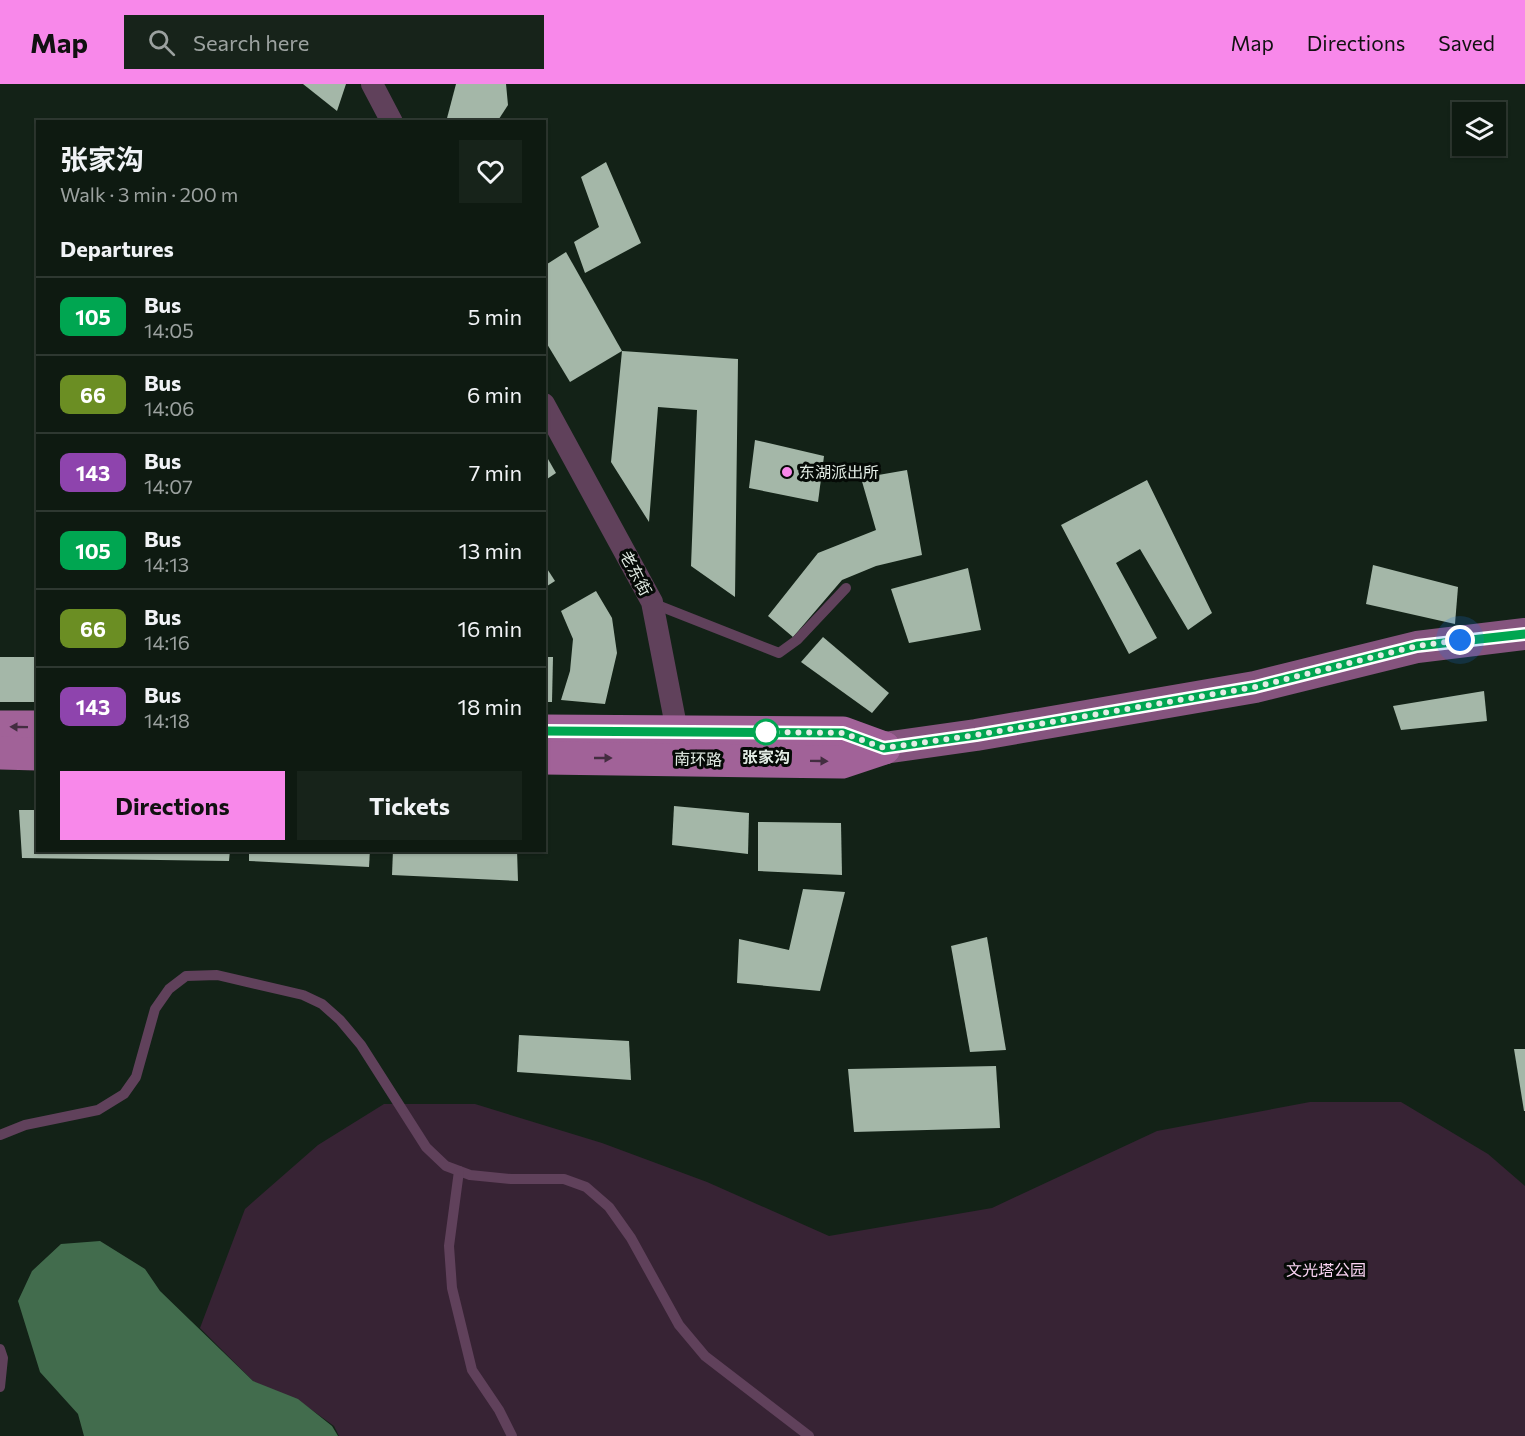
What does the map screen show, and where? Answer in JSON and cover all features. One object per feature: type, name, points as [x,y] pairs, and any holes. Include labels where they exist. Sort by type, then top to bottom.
[{"type":"main road","name":"南环路","points":[[546,758],[676,745],[843,733],[884,748],[976,735],[1255,687],[1417,646],[1525,634]]},
{"type":"main road","points":[[0,727],[36,727]]},
{"type":"main road","name":"南环路","points":[[546,731],[676,745]]},
{"type":"main road","points":[[0,753],[36,754]]},
{"type":"street","points":[[372,84],[391,120]]},
{"type":"street","name":"老东街","points":[[546,408],[652,602],[676,745]]},
{"type":"lane","points":[[652,602],[779,653],[797,640],[846,588]]},
{"type":"lane","points":[[0,1135],[25,1125],[98,1110],[124,1094],[136,1077],[155,1009],[169,988],[186,976],[217,975],[303,994],[322,1004],[340,1020],[361,1045],[426,1147],[446,1166],[470,1175],[511,1179],[564,1179],[586,1187],[609,1207],[631,1238],[679,1325],[705,1356],[809,1436]]},
{"type":"lane","points":[[459,1171],[449,1246],[452,1288],[472,1370],[500,1410],[512,1436]]},
{"type":"lane","points":[[0,1349],[3,1358],[0,1387]]},
{"type":"green space","name":"文光塔公园","points":[[1310,1102],[1401,1102],[1488,1154],[1525,1186],[1525,1436],[339,1436],[334,1426],[298,1400],[254,1382],[200,1328],[245,1209],[318,1145],[384,1104],[475,1104],[602,1143],[707,1182],[829,1236],[992,1208],[1157,1131]]},
{"type":"shaded area","points":[[100,1241],[145,1269],[160,1291],[253,1381],[298,1399],[332,1426],[338,1436],[84,1436],[78,1414],[40,1372],[18,1301],[32,1271],[61,1244]]},
{"type":"building","points":[[303,84],[346,84],[337,111]]},
{"type":"building","points":[[456,84],[506,84],[508,105],[498,120],[447,120]]},
{"type":"building","points":[[606,162],[641,243],[585,273],[574,242],[599,227],[581,177]]},
{"type":"building","points":[[566,252],[622,351],[570,382],[546,342],[546,265]]},
{"type":"building","points":[[622,351],[738,359],[735,597],[691,566],[697,410],[658,407],[649,522],[611,462]]},
{"type":"building","name":"东湖派出所","points":[[755,440],[824,456],[818,502],[749,488]]},
{"type":"building","points":[[546,456],[556,473],[546,480]]},
{"type":"building","points":[[907,470],[922,555],[876,566],[842,580],[793,637],[768,616],[818,553],[876,530],[861,478]]},
{"type":"building","points":[[1147,480],[1212,613],[1188,630],[1140,549],[1116,563],[1157,638],[1129,654],[1061,525]]},
{"type":"building","points":[[1373,565],[1458,587],[1455,624],[1366,604]]},
{"type":"building","points":[[546,567],[555,581],[546,587]]},
{"type":"building","points":[[968,568],[981,630],[909,643],[891,589]]},
{"type":"building","points":[[596,591],[612,618],[617,653],[605,704],[561,700],[570,671],[573,639],[561,611]]},
{"type":"building","points":[[823,637],[889,693],[872,713],[801,662]]},
{"type":"building","points":[[0,657],[36,657],[36,702],[0,702]]},
{"type":"building","points":[[546,657],[553,657],[552,702],[546,702]]},
{"type":"building","points":[[1484,691],[1487,721],[1401,730],[1393,706]]},
{"type":"building","points":[[674,806],[749,813],[748,854],[672,845]]},
{"type":"building","points":[[19,810],[36,810],[36,852],[230,852],[229,861],[22,858]]},
{"type":"building","points":[[758,822],[841,823],[842,875],[758,871]]},
{"type":"building","points":[[249,852],[370,852],[369,867],[249,861]]},
{"type":"building","points":[[393,852],[517,852],[518,881],[392,875]]},
{"type":"building","points":[[803,889],[845,892],[820,991],[737,983],[739,939],[789,950]]},
{"type":"building","points":[[987,937],[1006,1050],[970,1052],[951,946]]},
{"type":"building","points":[[519,1035],[629,1041],[631,1080],[517,1072]]},
{"type":"building","points":[[1514,1049],[1525,1049],[1525,1111],[1524,1111]]},
{"type":"building","points":[[996,1066],[1000,1128],[854,1132],[848,1069]]},
{"type":"bus line","name":"105","points":[[546,731],[843,733],[884,748],[976,735],[1255,687],[1417,646],[1525,634]]},
{"type":"place","name":"东湖派出所","points":[[787,472]]},
{"type":"place","name":"张家沟","points":[[766,732]]},
{"type":"route","points":[[766,732],[843,733],[884,748],[976,735],[1255,687],[1417,646],[1460,640]]}]
